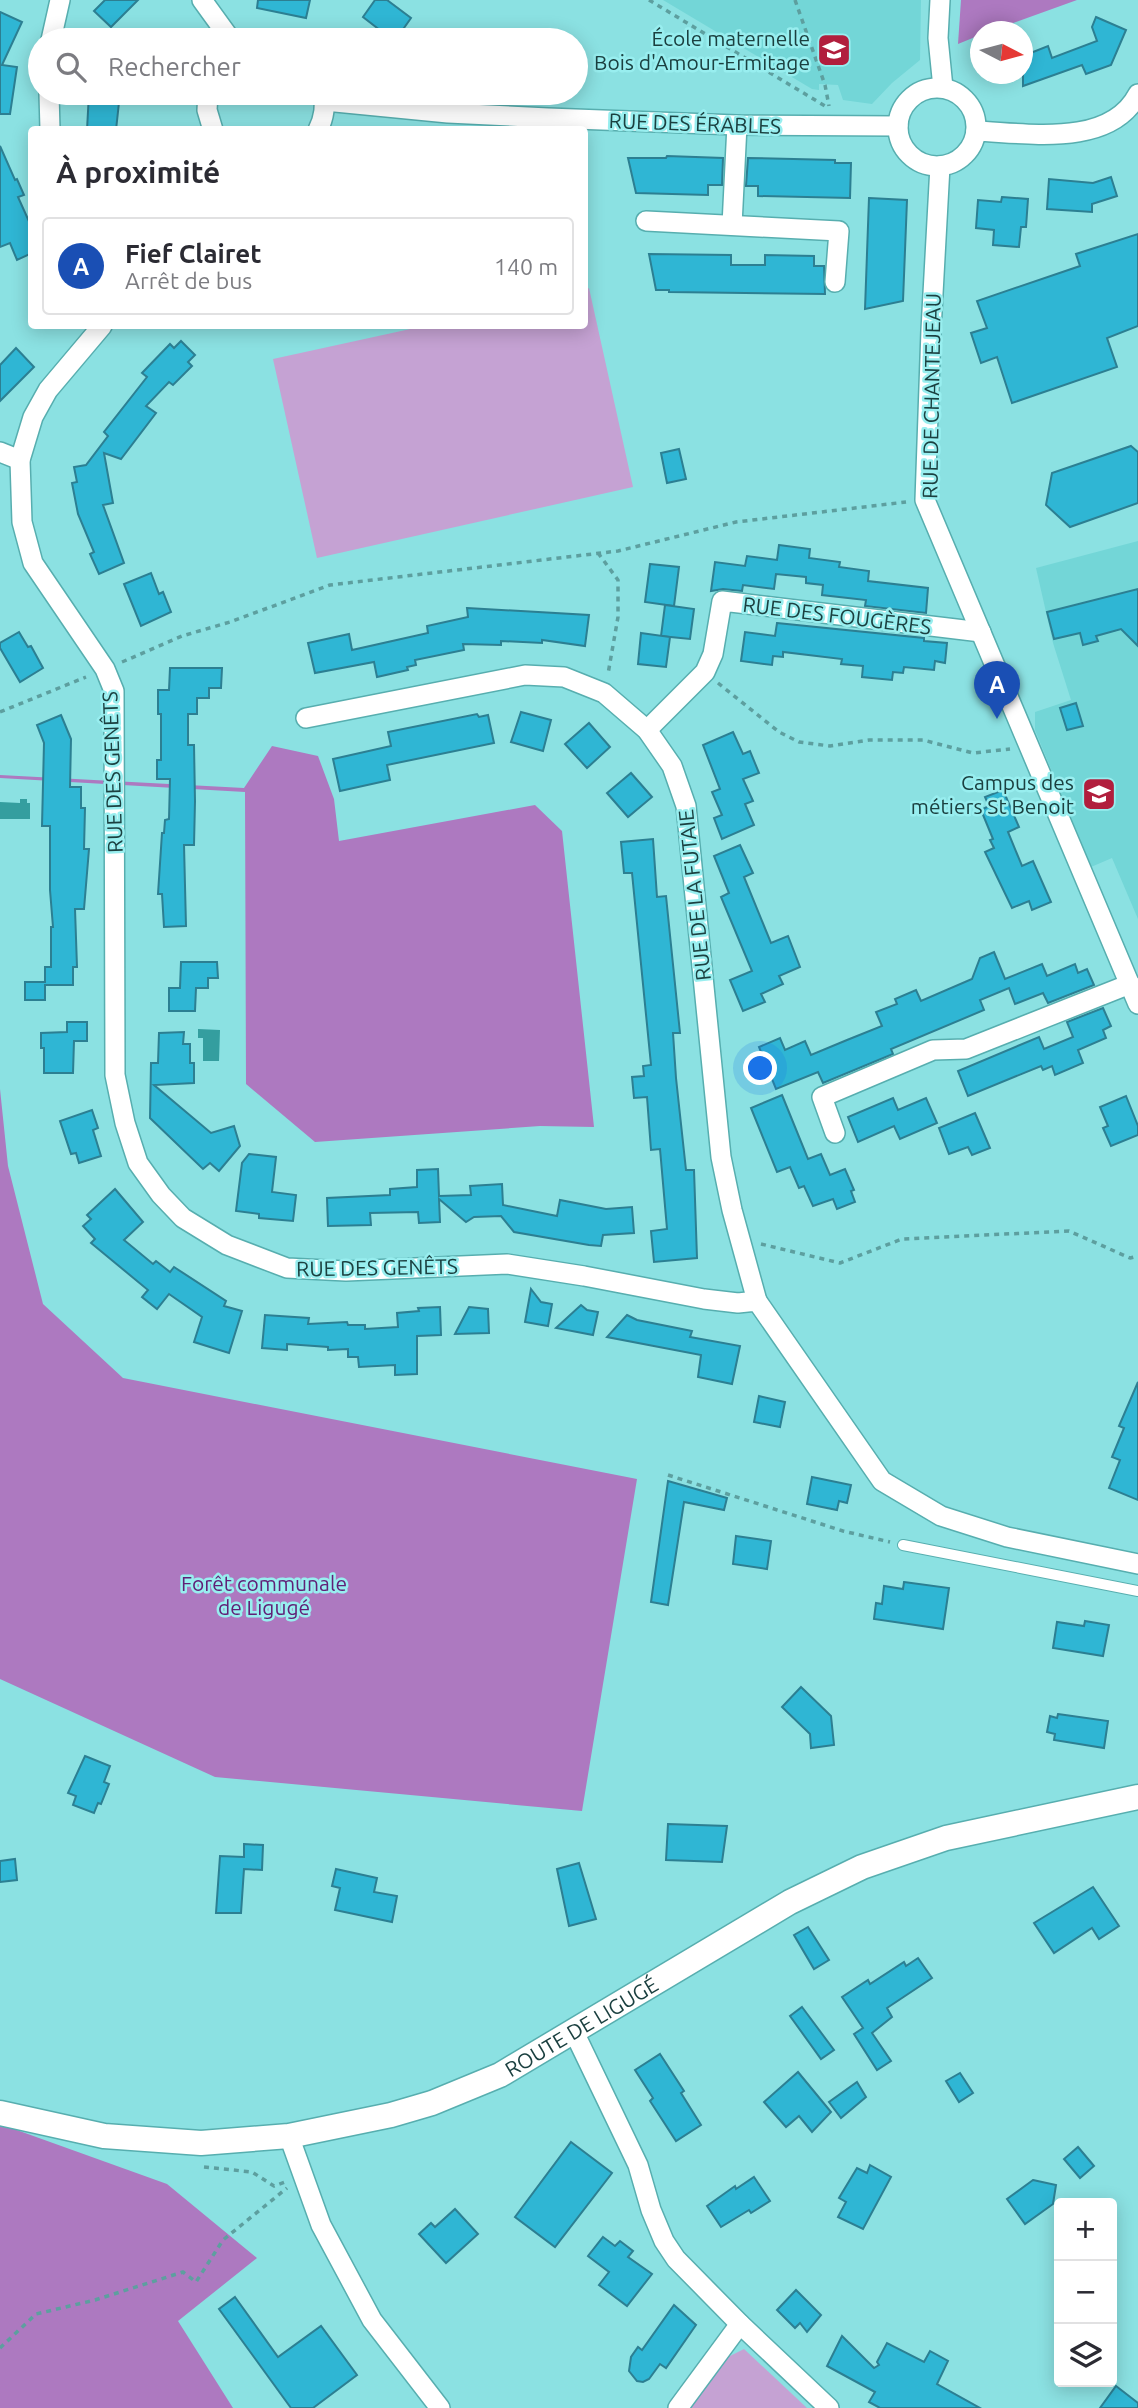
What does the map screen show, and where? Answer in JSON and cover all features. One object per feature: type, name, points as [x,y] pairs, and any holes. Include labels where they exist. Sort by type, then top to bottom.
[{"type":"street","points":[[54,28],[60,0]]},
{"type":"street","points":[[202,0],[223,28]]},
{"type":"street","points":[[940,0],[938,38],[943,88]]},
{"type":"street","points":[[943,88],[957,93],[969,103],[975,116],[976,131],[970,148],[957,161],[940,166],[924,164],[911,155],[901,142],[898,126],[902,110],[912,97],[927,89],[943,88]]},
{"type":"street","points":[[976,131],[1064,134],[1094,130],[1118,117],[1138,94]]},
{"type":"street","points":[[49,105],[50,126]]},
{"type":"street","points":[[207,105],[212,126]]},
{"type":"street","points":[[320,126],[324,105]]},
{"type":"street","name":"RUE DES ÉRABLES","points":[[386,105],[448,113],[737,125],[898,126]]},
{"type":"street","points":[[732,225],[737,125]]},
{"type":"street","name":"RUE DE CHANTEJEAU","points":[[940,166],[925,499],[1138,1004]]},
{"type":"street","points":[[646,220],[839,231],[835,282]]},
{"type":"street","name":"RUE DES GENÊTS","points":[[99,329],[48,390],[33,417],[20,460],[22,522],[33,563],[105,669],[114,691],[115,1075],[125,1122],[138,1163],[161,1195],[183,1218],[227,1245],[287,1268],[346,1271],[507,1264],[704,1299],[738,1303],[757,1301]]},
{"type":"street","points":[[0,452],[20,460]]},
{"type":"street","name":"RUE DES FOUGÈRES","points":[[647,730],[705,672],[713,654],[722,601],[981,632]]},
{"type":"street","name":"RUE DE LA FUTAIE","points":[[306,718],[525,675],[565,677],[604,693],[647,730],[672,766],[686,806],[721,1157],[732,1210],[757,1301]]},
{"type":"street","points":[[835,1133],[822,1097],[933,1050],[966,1049],[1130,984]]},
{"type":"street","points":[[757,1301],[882,1481],[941,1516],[1007,1537],[1138,1564]]},
{"type":"street","name":"ROUTE DE LIGUGÉ","points":[[0,2113],[104,2136],[201,2143],[289,2136],[391,2115],[432,2103],[500,2076],[773,1912],[862,1867],[946,1838],[1138,1797]]},
{"type":"street","points":[[574,2032],[638,2165],[651,2210],[664,2241],[677,2259],[740,2324],[829,2408]]},
{"type":"street","points":[[289,2136],[321,2225],[372,2320],[440,2408]]},
{"type":"street","points":[[678,2408],[740,2324]]},
{"type":"lane","points":[[902,1545],[1138,1591]]},
{"type":"path","points":[[649,0],[830,109],[825,85],[794,0]]},
{"type":"path","points":[[0,712],[181,636],[230,622],[330,585],[618,551],[736,522],[925,499]]},
{"type":"path","points":[[598,553],[618,580],[618,617],[604,693]]},
{"type":"path","points":[[705,672],[753,713],[779,732],[799,742],[830,746],[869,740],[923,740],[973,753],[1029,747]]},
{"type":"path","points":[[740,1239],[840,1263],[902,1238],[1069,1231],[1130,1258],[1138,1256]]},
{"type":"path","points":[[668,1475],[843,1531],[902,1545]]},
{"type":"path","points":[[198,2166],[252,2172],[274,2186],[303,2175]]},
{"type":"path","points":[[0,2348],[36,2314],[95,2300],[183,2272],[196,2282],[223,2240],[303,2175]]},
{"type":"shaded area","name":"École maternelle Bois d'Amour-Ermitage","points":[[663,0],[921,0],[920,60],[872,104],[843,100],[838,85],[819,84],[819,90],[812,89]]},
{"type":"shaded area","points":[[588,288],[633,487],[317,558],[273,359],[410,329],[588,329]]},
{"type":"shaded area","name":"Campus des métiers St Benoit","points":[[1138,541],[1138,919],[1112,858],[1091,867],[1035,730],[1035,712],[1071,700],[1053,643],[1036,568]]},
{"type":"shaded area","points":[[20,799],[27,799],[27,803],[30,803],[30,819],[0,819],[0,802],[20,803]]},
{"type":"shaded area","points":[[198,1029],[220,1030],[219,1061],[203,1061],[203,1038],[198,1038]]},
{"type":"shaded area","points":[[744,2349],[807,2408],[688,2408],[720,2361]]},
{"type":"green space","points":[[961,0],[1077,0],[1019,21],[970,21],[970,39],[958,44]]},
{"type":"green space","points":[[272,746],[318,756],[334,799],[339,841],[535,805],[562,831],[594,1127],[540,1126],[315,1142],[246,1084],[245,792],[0,778],[0,775],[244,788]]},
{"type":"green space","name":"Forêt communale de Ligugé","points":[[0,1089],[8,1166],[43,1304],[123,1378],[637,1479],[582,1811],[215,1777],[0,1679]]},
{"type":"green space","points":[[0,2124],[167,2184],[257,2258],[178,2321],[233,2408],[0,2408]]},
{"type":"building","points":[[105,0],[138,0],[111,27],[94,11]]},
{"type":"building","points":[[258,0],[310,0],[306,18],[257,8]]},
{"type":"building","points":[[375,0],[387,0],[411,18],[404,28],[377,28],[363,17]]},
{"type":"building","points":[[0,12],[22,22],[2,65],[17,67],[10,114],[0,114]]},
{"type":"building","points":[[1096,17],[1126,30],[1111,65],[1086,74],[1082,65],[1033,82],[1033,52],[1048,46],[1052,58],[1097,41],[1092,27]]},
{"type":"building","points":[[88,105],[119,105],[116,126],[87,126]]},
{"type":"building","points":[[0,146],[24,195],[18,197],[28,219],[28,255],[17,260],[10,243],[0,247]]},
{"type":"building","points":[[628,158],[723,158],[722,185],[708,185],[708,195],[636,193]]},
{"type":"building","points":[[748,158],[835,160],[835,163],[851,163],[850,198],[758,196],[758,186],[746,186]]},
{"type":"building","points":[[1111,177],[1117,196],[1092,204],[1092,212],[1047,209],[1049,179],[1093,183]]},
{"type":"building","points":[[1002,197],[1028,199],[1026,227],[1021,227],[1019,247],[993,245],[994,230],[976,228],[978,200],[1001,202]]},
{"type":"building","points":[[869,198],[907,200],[903,301],[865,309]]},
{"type":"building","points":[[1138,234],[1138,326],[1107,338],[1117,367],[1012,403],[997,357],[981,363],[971,333],[987,328],[977,301],[1080,266],[1076,254]]},
{"type":"building","points":[[649,254],[731,255],[731,265],[765,265],[765,255],[814,256],[814,266],[824,266],[825,294],[656,290]]},
{"type":"building","points":[[181,341],[195,355],[188,362],[192,366],[173,385],[169,382],[146,406],[156,413],[121,459],[104,453],[113,503],[103,505],[124,563],[99,574],[90,554],[94,552],[78,514],[72,483],[77,482],[74,467],[86,465],[108,436],[104,432],[147,377],[142,373],[170,344],[174,348]]},
{"type":"building","points":[[16,348],[34,367],[0,401],[0,365]]},
{"type":"building","points":[[1131,446],[1138,452],[1138,503],[1070,527],[1046,505],[1052,473]]},
{"type":"building","points":[[679,449],[686,479],[667,483],[661,453]]},
{"type":"building","points":[[779,545],[810,549],[809,558],[840,562],[839,567],[869,571],[868,581],[928,588],[926,613],[865,606],[866,600],[822,595],[823,585],[806,583],[806,577],[776,574],[774,589],[743,585],[742,591],[711,591],[715,562],[745,566],[747,556],[777,560]]},
{"type":"building","points":[[650,564],[679,567],[674,606],[645,602]]},
{"type":"building","points":[[151,573],[159,594],[163,592],[171,612],[141,626],[124,584]]},
{"type":"building","points":[[1138,589],[1138,646],[1121,629],[1096,636],[1098,641],[1083,645],[1080,633],[1054,639],[1047,612]]},
{"type":"building","points":[[665,605],[694,609],[690,639],[661,636]]},
{"type":"building","points":[[467,608],[589,615],[585,646],[542,640],[542,643],[501,641],[501,645],[463,644],[464,650],[415,660],[416,665],[407,667],[408,670],[377,677],[374,662],[315,673],[308,643],[349,634],[352,650],[428,633],[427,626],[468,617]]},
{"type":"building","points":[[777,623],[924,638],[924,641],[947,643],[945,663],[935,661],[934,670],[904,667],[903,673],[893,672],[892,680],[862,677],[863,666],[841,664],[842,659],[783,652],[783,657],[773,656],[772,665],[741,661],[745,632],[775,636]]},
{"type":"building","points":[[19,632],[28,647],[31,646],[43,668],[20,682],[0,648],[0,643]]},
{"type":"building","points":[[641,633],[670,637],[666,667],[638,664]]},
{"type":"building","points":[[170,668],[222,668],[221,688],[209,688],[209,698],[197,698],[197,714],[188,714],[188,745],[194,745],[195,801],[194,845],[184,845],[186,926],[164,927],[162,894],[158,894],[162,833],[165,820],[169,819],[170,779],[157,779],[157,760],[161,760],[158,690],[169,690]]},
{"type":"building","points":[[1076,703],[1083,726],[1067,730],[1060,708]]},
{"type":"building","points":[[521,712],[551,720],[543,751],[511,742]]},
{"type":"building","points":[[477,714],[479,717],[488,715],[494,743],[387,765],[390,780],[340,791],[333,759],[391,746],[388,732]]},
{"type":"building","points":[[61,715],[71,739],[70,787],[81,787],[81,808],[85,808],[84,849],[89,849],[84,909],[75,909],[77,967],[73,967],[73,985],[45,985],[45,1000],[25,1000],[25,982],[45,982],[45,967],[51,967],[53,927],[50,826],[42,826],[44,743],[37,725]]},
{"type":"building","points":[[589,723],[610,747],[587,768],[565,744]]},
{"type":"building","points":[[733,732],[743,754],[750,751],[759,773],[743,779],[753,801],[745,804],[754,825],[722,839],[714,818],[722,815],[712,792],[720,789],[703,745]]},
{"type":"building","points":[[631,773],[652,797],[628,817],[607,793]]},
{"type":"building","points":[[1003,790],[1019,827],[1008,832],[1022,866],[1033,861],[1051,902],[1032,910],[1029,901],[1012,908],[985,852],[994,848],[981,810],[989,806],[985,797]]},
{"type":"building","points":[[653,839],[657,897],[666,896],[680,1033],[673,1033],[676,1078],[686,1170],[694,1170],[697,1258],[654,1262],[651,1231],[667,1229],[660,1149],[651,1150],[647,1097],[634,1098],[632,1077],[644,1076],[643,1066],[651,1065],[632,873],[624,873],[621,842]]},
{"type":"building","points":[[740,845],[753,873],[744,877],[771,943],[788,936],[800,967],[779,976],[783,984],[761,994],[765,1002],[743,1011],[730,980],[752,971],[721,897],[729,893],[714,856]]},
{"type":"building","points":[[994,952],[1005,979],[1042,964],[1047,976],[1075,964],[1078,973],[1087,969],[1094,985],[1048,1003],[1043,993],[1015,1004],[1009,988],[980,1000],[984,1010],[891,1049],[893,1054],[823,1083],[818,1072],[776,1089],[759,1047],[780,1038],[785,1050],[805,1041],[811,1055],[882,1026],[876,1012],[897,1004],[895,999],[916,990],[921,1001],[972,979],[980,958]]},
{"type":"building","points":[[181,962],[217,962],[218,978],[208,978],[208,988],[196,988],[195,1011],[169,1011],[169,988],[180,988]]},
{"type":"building","points":[[1103,1008],[1111,1026],[1103,1030],[1106,1038],[1078,1050],[1083,1063],[1055,1075],[1052,1066],[1043,1070],[1041,1066],[968,1096],[958,1071],[1039,1037],[1044,1049],[1073,1037],[1067,1022]]},
{"type":"building","points":[[67,1022],[87,1022],[87,1041],[74,1041],[73,1073],[44,1073],[41,1033],[67,1032]]},
{"type":"building","points":[[184,1032],[183,1044],[190,1044],[190,1063],[194,1063],[194,1083],[154,1085],[211,1133],[234,1126],[240,1146],[219,1171],[210,1163],[203,1169],[150,1118],[151,1063],[158,1063],[159,1033]]},
{"type":"building","points":[[782,1095],[808,1159],[821,1154],[830,1175],[845,1169],[854,1190],[851,1191],[855,1202],[837,1209],[833,1199],[813,1206],[804,1186],[799,1188],[790,1167],[777,1172],[751,1108]]},
{"type":"building","points":[[1126,1096],[1138,1126],[1138,1135],[1111,1146],[1103,1128],[1108,1126],[1100,1107]]},
{"type":"building","points":[[893,1098],[898,1110],[926,1098],[937,1123],[900,1139],[894,1126],[858,1142],[848,1117]]},
{"type":"building","points":[[92,1110],[98,1128],[93,1130],[101,1156],[79,1163],[76,1153],[71,1154],[60,1121]]},
{"type":"building","points":[[975,1113],[990,1148],[972,1155],[968,1147],[949,1154],[939,1128]]},
{"type":"building","points":[[249,1154],[276,1157],[272,1192],[296,1195],[293,1221],[259,1218],[259,1214],[236,1211],[242,1163]]},
{"type":"building","points":[[438,1169],[439,1196],[471,1195],[470,1186],[502,1184],[503,1205],[557,1216],[560,1200],[606,1209],[632,1207],[634,1233],[603,1235],[601,1246],[514,1232],[501,1216],[474,1217],[466,1222],[439,1199],[440,1222],[419,1223],[418,1212],[370,1213],[371,1225],[328,1226],[327,1198],[390,1195],[390,1189],[417,1187],[417,1170]]},
{"type":"building","points":[[115,1189],[143,1222],[124,1240],[153,1264],[156,1261],[170,1272],[174,1267],[226,1301],[224,1306],[242,1311],[229,1353],[194,1342],[202,1317],[169,1294],[157,1309],[142,1297],[148,1290],[91,1243],[95,1239],[83,1226],[91,1219],[87,1215]]},
{"type":"building","points":[[531,1289],[541,1302],[552,1304],[548,1326],[525,1322]]},
{"type":"building","points":[[581,1305],[587,1310],[598,1312],[593,1335],[556,1328]]},
{"type":"building","points":[[440,1307],[441,1335],[417,1336],[417,1374],[395,1375],[395,1365],[359,1367],[358,1357],[348,1357],[348,1349],[328,1350],[328,1347],[287,1344],[287,1350],[262,1348],[265,1315],[309,1318],[308,1324],[347,1322],[348,1325],[365,1325],[365,1329],[398,1327],[397,1313]]},
{"type":"building","points":[[469,1307],[488,1309],[489,1333],[455,1334]]},
{"type":"building","points":[[627,1315],[637,1320],[692,1331],[690,1337],[740,1346],[732,1384],[698,1377],[701,1355],[607,1337]]},
{"type":"building","points":[[1138,1382],[1138,1500],[1109,1488],[1120,1460],[1112,1457],[1124,1428],[1119,1426]]},
{"type":"building","points":[[759,1396],[785,1402],[780,1427],[754,1422]]},
{"type":"building","points":[[812,1477],[851,1485],[847,1503],[839,1501],[837,1510],[807,1504]]},
{"type":"building","points":[[668,1481],[727,1498],[724,1510],[684,1502],[668,1605],[651,1602]]},
{"type":"building","points":[[736,1536],[771,1541],[767,1569],[733,1564]]},
{"type":"building","points":[[904,1582],[949,1588],[943,1629],[874,1619],[876,1603],[882,1604],[884,1586],[903,1589]]},
{"type":"building","points":[[1085,1621],[1109,1625],[1103,1656],[1053,1648],[1057,1622],[1084,1626]]},
{"type":"building","points":[[801,1687],[831,1716],[834,1745],[811,1748],[810,1734],[782,1707]]},
{"type":"building","points":[[1058,1714],[1108,1721],[1104,1748],[1054,1740],[1055,1734],[1047,1732],[1050,1716],[1057,1718]]},
{"type":"building","points":[[85,1756],[110,1766],[104,1782],[109,1784],[94,1813],[73,1805],[76,1796],[68,1793]]},
{"type":"building","points":[[668,1824],[727,1826],[722,1862],[666,1860]]},
{"type":"building","points":[[244,1844],[263,1845],[262,1870],[244,1869],[241,1913],[216,1913],[220,1856],[244,1857]]},
{"type":"building","points":[[15,1859],[17,1880],[0,1882],[0,1861]]},
{"type":"building","points":[[579,1863],[596,1919],[569,1926],[557,1869]]},
{"type":"building","points":[[336,1869],[377,1878],[374,1892],[397,1896],[392,1922],[335,1910],[340,1888],[332,1886]]},
{"type":"building","points":[[1093,1887],[1119,1926],[1099,1939],[1092,1928],[1054,1953],[1034,1923]]},
{"type":"building","points":[[808,1927],[829,1960],[814,1969],[794,1935]]},
{"type":"building","points":[[918,1958],[932,1978],[887,2008],[892,2017],[872,2033],[891,2061],[877,2070],[854,2034],[863,2028],[842,1997],[868,1980],[870,1984],[904,1962],[906,1966]]},
{"type":"building","points":[[802,2007],[834,2050],[821,2059],[790,2016]]},
{"type":"building","points":[[660,2054],[684,2091],[681,2093],[701,2125],[676,2141],[650,2101],[653,2098],[635,2070]]},
{"type":"building","points":[[798,2072],[831,2112],[812,2132],[799,2116],[786,2127],[764,2102]]},
{"type":"building","points":[[960,2073],[973,2093],[959,2102],[946,2081]]},
{"type":"building","points":[[857,2082],[866,2097],[841,2118],[829,2102]]},
{"type":"building","points":[[571,2142],[612,2173],[555,2247],[515,2217]]},
{"type":"building","points":[[1078,2147],[1094,2166],[1080,2178],[1064,2159]]},
{"type":"building","points":[[870,2165],[891,2177],[863,2229],[838,2217],[846,2202],[839,2198],[857,2168],[867,2173]]},
{"type":"building","points":[[754,2177],[770,2201],[721,2227],[707,2206],[735,2186],[736,2189]]},
{"type":"building","points":[[1033,2180],[1056,2185],[1053,2204],[1025,2224],[1007,2199]]},
{"type":"building","points":[[455,2209],[478,2234],[446,2263],[419,2234],[431,2223],[435,2227]]},
{"type":"building","points":[[603,2237],[615,2246],[620,2241],[633,2251],[628,2257],[652,2274],[627,2306],[599,2285],[609,2272],[588,2256]]},
{"type":"building","points":[[796,2290],[821,2315],[807,2332],[800,2323],[795,2328],[777,2310]]},
{"type":"building","points":[[235,2297],[278,2357],[321,2326],[357,2375],[313,2408],[291,2408],[219,2309]]},
{"type":"building","points":[[674,2305],[696,2325],[666,2368],[660,2364],[649,2379],[637,2381],[629,2371],[631,2357],[638,2347],[642,2350]]},
{"type":"building","points":[[842,2336],[874,2368],[879,2365],[877,2362],[887,2343],[924,2362],[930,2351],[948,2361],[937,2384],[980,2408],[880,2408],[869,2402],[875,2392],[827,2366]]},
{"type":"building","points":[[1115,2387],[1138,2403],[1138,2408],[1100,2408]]},
{"type":"place","name":"École maternelle Bois d'Amour-Ermitage","points":[[834,50]]},
{"type":"place","name":"Fief Clairet","points":[[997,719]]},
{"type":"place","name":"Campus des métiers St Benoit","points":[[1099,794]]}]
